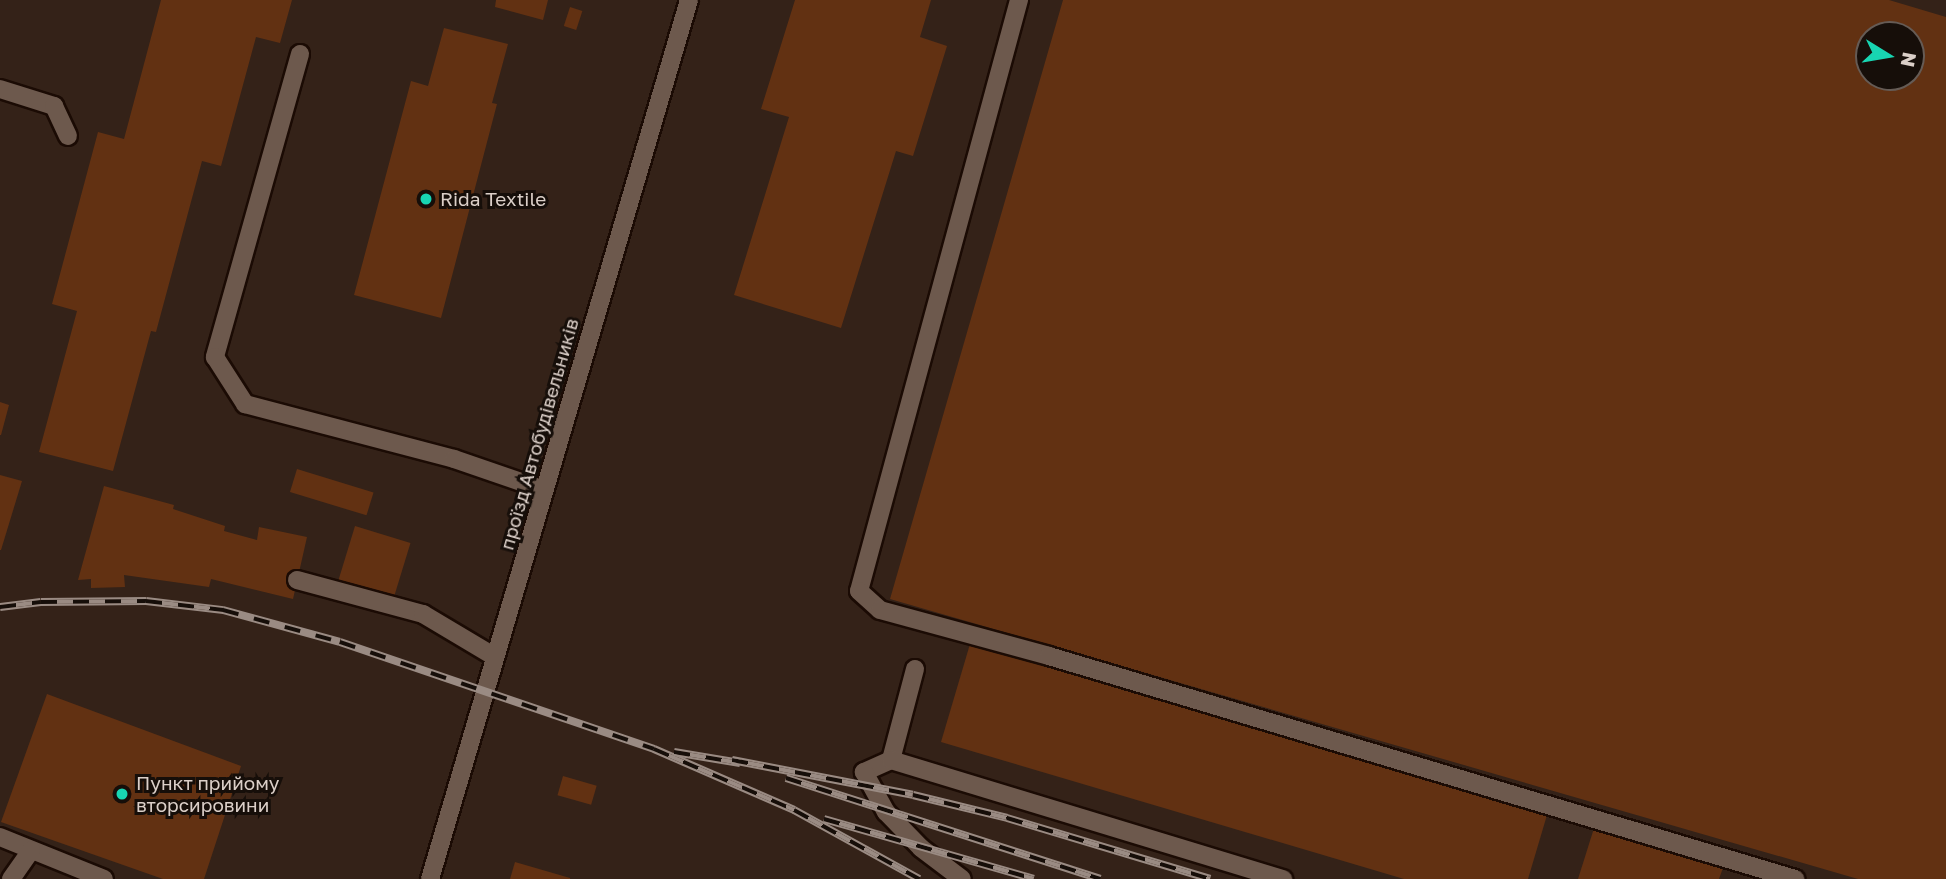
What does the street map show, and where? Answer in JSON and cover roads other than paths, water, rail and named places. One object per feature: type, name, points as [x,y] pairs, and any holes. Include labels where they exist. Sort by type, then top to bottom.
[{"type":"street","name":"проїзд Автобудівельників","points":[[430,879],[689,0]]},
{"type":"street","points":[[1019,0],[859,591],[880,610],[1075,664],[1795,879]]},
{"type":"street","points":[[300,54],[215,357],[245,404],[454,459],[544,491]]},
{"type":"street","points":[[0,89],[54,106],[68,136]]},
{"type":"street","points":[[297,580],[423,614],[495,657]]},
{"type":"street","points":[[891,760],[915,669]]},
{"type":"street","points":[[962,879],[921,848],[886,812],[864,772],[891,760],[1283,879]]},
{"type":"street","points":[[0,837],[104,879]]},
{"type":"street","points":[[11,879],[32,850]]},
{"type":"railway","points":[[0,607],[41,602],[146,601],[223,610],[340,642],[654,749],[794,810],[919,879]]},
{"type":"railway","points":[[674,752],[740,763]]},
{"type":"railway","points":[[732,760],[913,795],[1007,818],[1210,879]]},
{"type":"railway","points":[[786,778],[1100,879]]},
{"type":"railway","points":[[824,819],[1034,879]]},
{"type":"place","name":"Rida Textile","points":[[426,199]]},
{"type":"place","name":"Пункт прийому вторсировини","points":[[122,794]]}]
